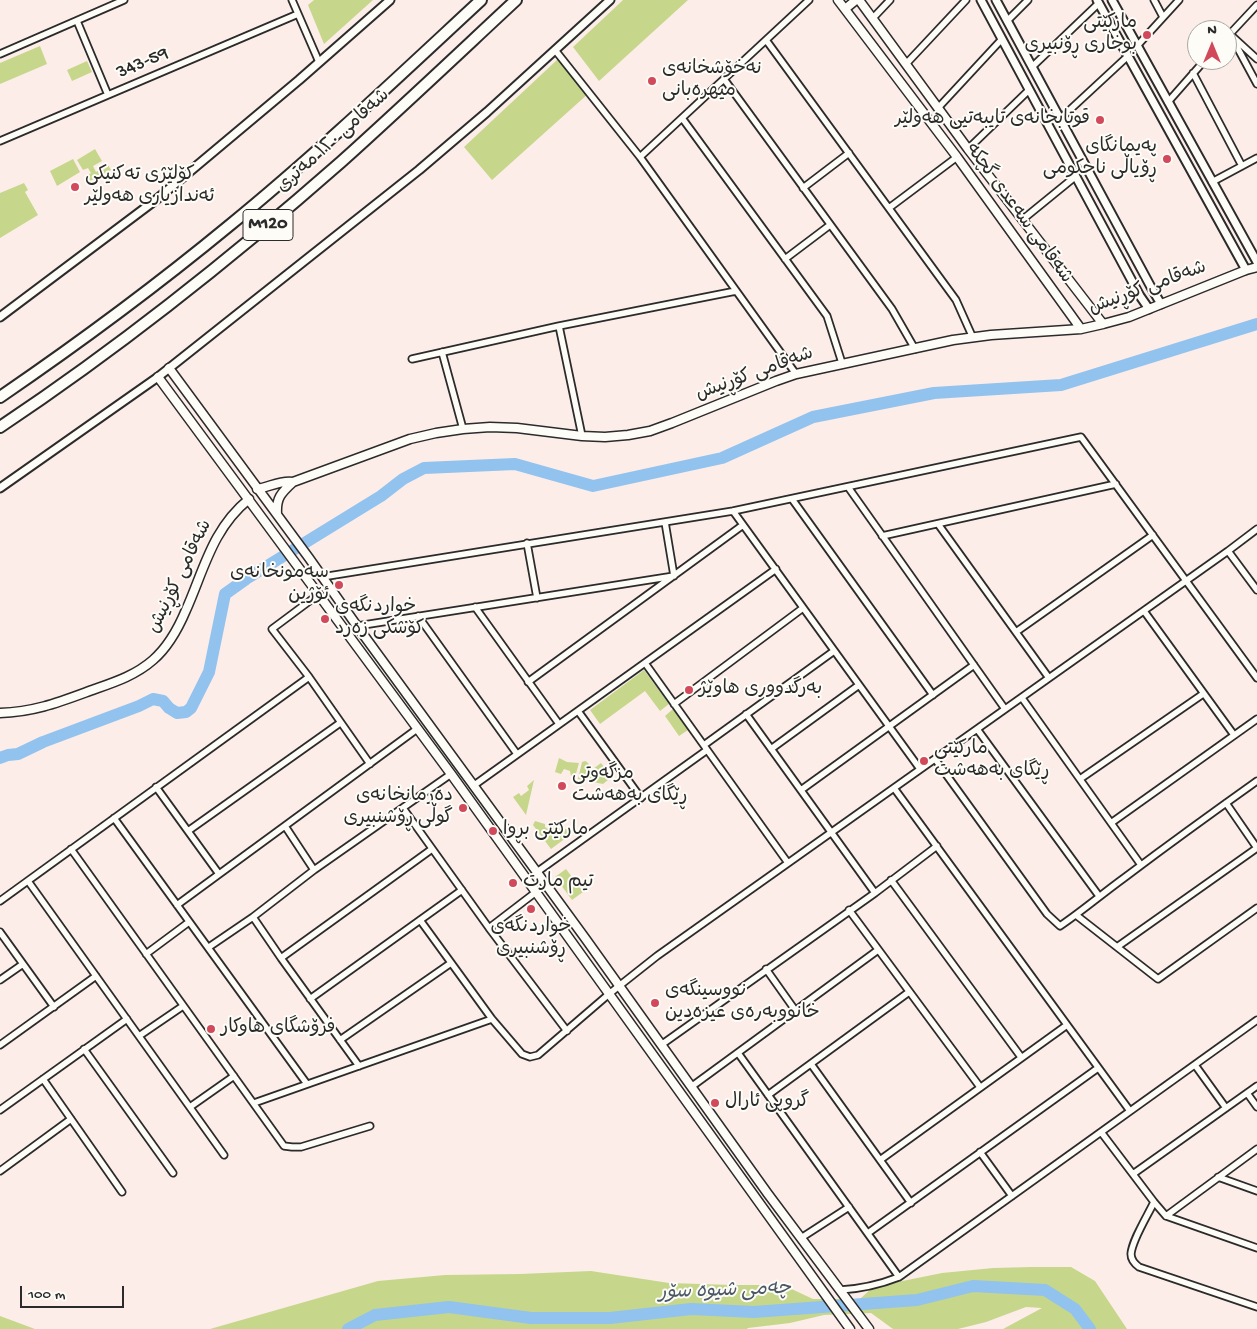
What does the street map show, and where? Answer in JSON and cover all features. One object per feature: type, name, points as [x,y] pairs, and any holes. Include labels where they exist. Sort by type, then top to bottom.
[{"type":"highway","name":"شەقامی ١٢٠ مەتری","points":[[0,397],[111,319],[230,226],[315,152],[481,0]]},
{"type":"highway","name":"شەقامی ١٢٠ مەتری","points":[[0,426],[116,345],[253,237],[342,161],[516,0]]},
{"type":"main road","name":"شەقامی سەعدی گچکە","points":[[838,0],[957,156],[1081,329]]},
{"type":"main road","name":"شەقامی سەعدی گچکە","points":[[858,0],[968,149],[1103,324]]},
{"type":"main road","points":[[845,9],[858,0]]},
{"type":"main road","name":"شەقامی کۆڕنیش","points":[[258,489],[286,481],[293,482],[410,439],[463,429],[517,428],[605,437],[650,431],[672,424],[776,380],[796,374],[842,363],[973,338],[1081,329],[1103,324],[1149,309],[1257,266]]},
{"type":"main road","points":[[169,368],[537,872],[660,1045],[869,1329]]},
{"type":"main road","points":[[158,377],[451,774],[850,1329]]},
{"type":"main road","points":[[277,515],[279,496],[293,482]]},
{"type":"main road","name":"شەقامی کۆڕنیش","points":[[0,713],[49,706],[129,676],[151,662],[169,643],[176,632],[218,534],[229,518],[249,499]]},
{"type":"main road","points":[[308,579],[322,577]]},
{"type":"street","points":[[0,54],[77,21],[110,3],[124,0]]},
{"type":"street","points":[[293,0],[319,62]]},
{"type":"street","points":[[0,317],[157,199],[390,0]]},
{"type":"street","points":[[0,488],[158,377],[419,170],[487,112],[610,0]]},
{"type":"street","points":[[640,157],[809,0]]},
{"type":"street","points":[[873,18],[890,0]]},
{"type":"street","points":[[906,64],[966,0]]},
{"type":"street","points":[[981,0],[1140,296],[1149,309]]},
{"type":"street","points":[[996,0],[1161,304]]},
{"type":"street","points":[[1007,20],[1028,0]]},
{"type":"street","points":[[1112,0],[1257,262]]},
{"type":"street","points":[[1154,0],[1164,17]]},
{"type":"street","points":[[1137,46],[1179,0]]},
{"type":"street","points":[[1032,67],[1098,2],[1246,270]]},
{"type":"street","points":[[1237,26],[1257,5]]},
{"type":"street","name":"343-59","points":[[0,141],[298,14]]},
{"type":"street","points":[[77,21],[108,95]]},
{"type":"street","points":[[938,108],[1002,38]]},
{"type":"street","points":[[766,40],[956,300],[973,338]]},
{"type":"street","points":[[1237,42],[1257,59]]},
{"type":"street","points":[[555,50],[640,157],[796,374]]},
{"type":"street","points":[[1237,50],[1257,84]]},
{"type":"street","points":[[1060,119],[1128,56]]},
{"type":"street","points":[[1168,102],[1196,70]]},
{"type":"street","points":[[1193,73],[1242,166]]},
{"type":"street","points":[[724,79],[892,309],[915,349]]},
{"type":"street","points":[[968,149],[1030,90]]},
{"type":"street","points":[[682,118],[827,316],[842,363]]},
{"type":"street","points":[[803,188],[849,154]]},
{"type":"street","points":[[889,208],[957,156]]},
{"type":"street","points":[[1212,182],[1257,158]]},
{"type":"street","points":[[1022,220],[1076,176]]},
{"type":"street","points":[[785,259],[830,225]]},
{"type":"street","points":[[1140,296],[1148,296],[1152,290]]},
{"type":"street","points":[[412,359],[559,326],[736,291]]},
{"type":"street","points":[[559,326],[582,436]]},
{"type":"street","points":[[442,352],[463,429]]},
{"type":"street","points":[[322,577],[733,511],[1081,437],[1257,678]]},
{"type":"street","points":[[882,536],[1116,484]]},
{"type":"street","points":[[848,487],[1005,709]]},
{"type":"street","points":[[792,499],[932,695]]},
{"type":"street","points":[[733,511],[920,769]]},
{"type":"street","points":[[665,522],[674,576]]},
{"type":"street","points":[[938,524],[1049,678]]},
{"type":"street","points":[[528,682],[743,525]]},
{"type":"street","points":[[420,920],[492,1019],[522,1054],[530,1057],[538,1055],[656,956],[1022,698],[1257,529]]},
{"type":"street","points":[[1016,632],[1153,535]]},
{"type":"street","points":[[527,543],[537,598]]},
{"type":"street","points":[[1228,551],[1257,590]]},
{"type":"street","points":[[473,786],[776,570]]},
{"type":"street","points":[[357,626],[674,576]]},
{"type":"street","points":[[319,594],[272,629],[309,677],[370,764]]},
{"type":"street","points":[[475,607],[559,724]]},
{"type":"street","points":[[674,704],[803,608]]},
{"type":"street","points":[[1144,611],[1234,735]]},
{"type":"street","points":[[418,616],[517,754]]},
{"type":"street","points":[[537,872],[641,798],[706,748],[746,714],[834,651]]},
{"type":"street","points":[[645,663],[788,863]]},
{"type":"street","points":[[801,790],[974,666]]},
{"type":"street","points":[[0,901],[309,677]]},
{"type":"street","points":[[771,749],[859,685]]},
{"type":"street","points":[[1080,780],[1203,694]]},
{"type":"street","points":[[1022,698],[1141,865]]},
{"type":"street","points":[[578,711],[641,798]]},
{"type":"street","points":[[746,714],[875,892]]},
{"type":"street","points":[[1111,823],[1257,719]]},
{"type":"street","points":[[188,831],[340,723]]},
{"type":"street","points":[[177,905],[417,729]]},
{"type":"street","points":[[977,729],[1099,896]]},
{"type":"street","points":[[935,759],[1047,914],[1060,926],[1257,781]]},
{"type":"street","points":[[208,947],[451,774]]},
{"type":"street","points":[[156,788],[219,874]]},
{"type":"street","points":[[894,788],[1130,1111]]},
{"type":"street","points":[[1117,947],[1257,848],[1226,803]]},
{"type":"street","points":[[403,808],[489,928],[567,1031]]},
{"type":"street","points":[[114,818],[307,1084]]},
{"type":"street","points":[[285,826],[314,870]]},
{"type":"street","points":[[660,1045],[937,846]]},
{"type":"street","points":[[281,958],[432,848]]},
{"type":"street","points":[[71,849],[284,1146],[301,1147],[370,1126]]},
{"type":"street","points":[[28,880],[224,1155]]},
{"type":"street","points":[[891,880],[1021,1058]]},
{"type":"street","points":[[310,999],[462,890]]},
{"type":"street","points":[[489,928],[536,892]]},
{"type":"street","points":[[1076,915],[1158,979],[1257,908]]},
{"type":"street","points":[[849,910],[980,1087]]},
{"type":"street","points":[[253,916],[310,999],[360,1066]]},
{"type":"street","points":[[146,954],[189,922]]},
{"type":"street","points":[[0,932],[54,1007]]},
{"type":"street","points":[[691,1087],[878,950]]},
{"type":"street","points":[[340,1040],[451,962]]},
{"type":"street","points":[[0,980],[23,964]]},
{"type":"street","points":[[766,969],[796,1010]]},
{"type":"street","points":[[0,1045],[96,976]]},
{"type":"street","points":[[768,1095],[909,992]]},
{"type":"street","points":[[139,1036],[183,1006]]},
{"type":"street","points":[[0,1110],[127,1019]]},
{"type":"street","points":[[254,1103],[492,1019]]},
{"type":"street","points":[[841,1291],[889,1281],[899,1277],[1257,1020]]},
{"type":"street","points":[[880,1160],[1067,1025]]},
{"type":"street","points":[[84,1050],[173,1172]]},
{"type":"street","points":[[738,1053],[899,1277]]},
{"type":"street","points":[[811,1064],[911,1203]]},
{"type":"street","points":[[1195,1065],[1226,1108]]},
{"type":"street","points":[[868,1233],[1098,1068]]},
{"type":"street","points":[[190,1107],[234,1076]]},
{"type":"street","points":[[43,1079],[122,1192]]},
{"type":"street","points":[[1133,1174],[1257,1086]]},
{"type":"street","points":[[1247,1093],[1257,1107]]},
{"type":"street","points":[[0,1171],[71,1119]]},
{"type":"street","points":[[1100,1132],[1166,1216],[1257,1248]]},
{"type":"street","points":[[1166,1216],[1257,1149]]},
{"type":"street","points":[[980,1152],[1012,1196]]},
{"type":"street","points":[[1218,1177],[1257,1191]]},
{"type":"street","points":[[1154,1202],[1136,1239],[1132,1254],[1133,1262],[1139,1268],[1257,1306]]},
{"type":"street","points":[[801,1238],[849,1207]]},
{"type":"green space","points":[[314,0],[373,0],[324,44],[308,5]]},
{"type":"green space","points":[[623,0],[688,0],[599,81],[573,47]]},
{"type":"green space","points":[[40,46],[47,64],[0,84],[0,63]]},
{"type":"green space","points":[[558,59],[589,93],[492,180],[464,147]]},
{"type":"green space","points":[[87,61],[92,72],[72,81],[67,70]]},
{"type":"green space","points":[[95,149],[102,161],[93,166],[96,172],[108,165],[111,170],[90,181],[87,176],[91,173],[88,168],[83,170],[77,160]]},
{"type":"green space","points":[[73,159],[80,172],[57,186],[50,171]]},
{"type":"green space","points":[[24,183],[28,190],[25,192],[38,215],[0,238],[0,193]]},
{"type":"green space","points":[[644,670],[669,704],[660,711],[645,691],[600,724],[590,710]]},
{"type":"green space","points":[[673,709],[688,730],[679,736],[665,716]]},
{"type":"green space","points":[[559,758],[567,762],[579,763],[575,777],[571,776],[570,771],[564,769],[561,774],[555,772]]},
{"type":"green space","points":[[585,761],[593,769],[601,763],[610,775],[606,777],[608,780],[603,784],[578,779],[582,762]]},
{"type":"green space","points":[[534,780],[526,815],[513,797],[519,793],[521,796],[529,790],[527,786]]},
{"type":"green space","points":[[535,821],[545,824],[545,827],[548,829],[552,829],[555,826],[574,832],[551,849],[533,825]]},
{"type":"green space","points":[[566,869],[583,892],[572,900],[555,877]]},
{"type":"green space","points":[[1071,1267],[1095,1281],[1127,1329],[1003,1329],[1042,1308],[1026,1307],[986,1322],[958,1329],[893,1329],[871,1313],[824,1315],[790,1323],[747,1329],[210,1329],[378,1281],[445,1275],[591,1271],[669,1283],[783,1285],[813,1299],[860,1299],[873,1287],[942,1273],[993,1268]]},
{"type":"green space","points":[[0,1316],[35,1329],[0,1329]]},
{"type":"waterway","points":[[0,758],[18,754],[43,742],[153,699],[163,701],[177,713],[186,712],[191,708],[209,672],[225,594],[246,579],[381,496],[403,479],[424,468],[515,464],[593,486],[722,458],[813,417],[934,393],[1061,385],[1257,324]]},
{"type":"waterway","name":"چەمی شیوە سۆر","points":[[348,1329],[375,1315],[449,1307],[531,1318],[610,1318],[691,1309],[754,1312],[917,1300],[973,1286],[1045,1290],[1075,1309],[1090,1329]]},
{"type":"place","name":"مارکێتی بوخاری ڕۆنبیری","points":[[1147,35]]},
{"type":"place","name":"نەخۆشخانەی میهرەبانی","points":[[652,81]]},
{"type":"place","name":"قوتابخانەی تایبەتیی هەولێر","points":[[1100,120]]},
{"type":"place","name":"پەیمانگای ڕۆیاڵی ناحکومی","points":[[1167,159]]},
{"type":"place","name":"کۆلێژی تەکنیکی ئەندازیاری هەولێر","points":[[75,187]]},
{"type":"place","name":"سەمونخانەی ئۆژین","points":[[339,585]]},
{"type":"place","name":"خواردنگەی کۆشکی زەرد","points":[[325,619]]},
{"type":"place","name":"بەرگدووری هاوێژ","points":[[689,690]]},
{"type":"place","name":"مارکێتی ڕێگای بەهەشت","points":[[924,761]]},
{"type":"place","name":"مزگەوتی ڕێگای بەھەشت","points":[[562,786]]},
{"type":"place","name":"دەرمانخانەی گوڵی ڕۆشنبیری","points":[[463,808]]},
{"type":"place","name":"مارکێتی بڕوا","points":[[493,831]]},
{"type":"place","name":"تیم مارت","points":[[513,883]]},
{"type":"place","name":"خواردنگەی ڕۆشنبیری","points":[[531,909]]},
{"type":"place","name":"نووسینگەی خانووبەرەی عیزەدین","points":[[655,1003]]},
{"type":"place","name":"فرۆشگای ھاوکار","points":[[211,1029]]},
{"type":"place","name":"گروپی ئارال","points":[[715,1103]]}]
